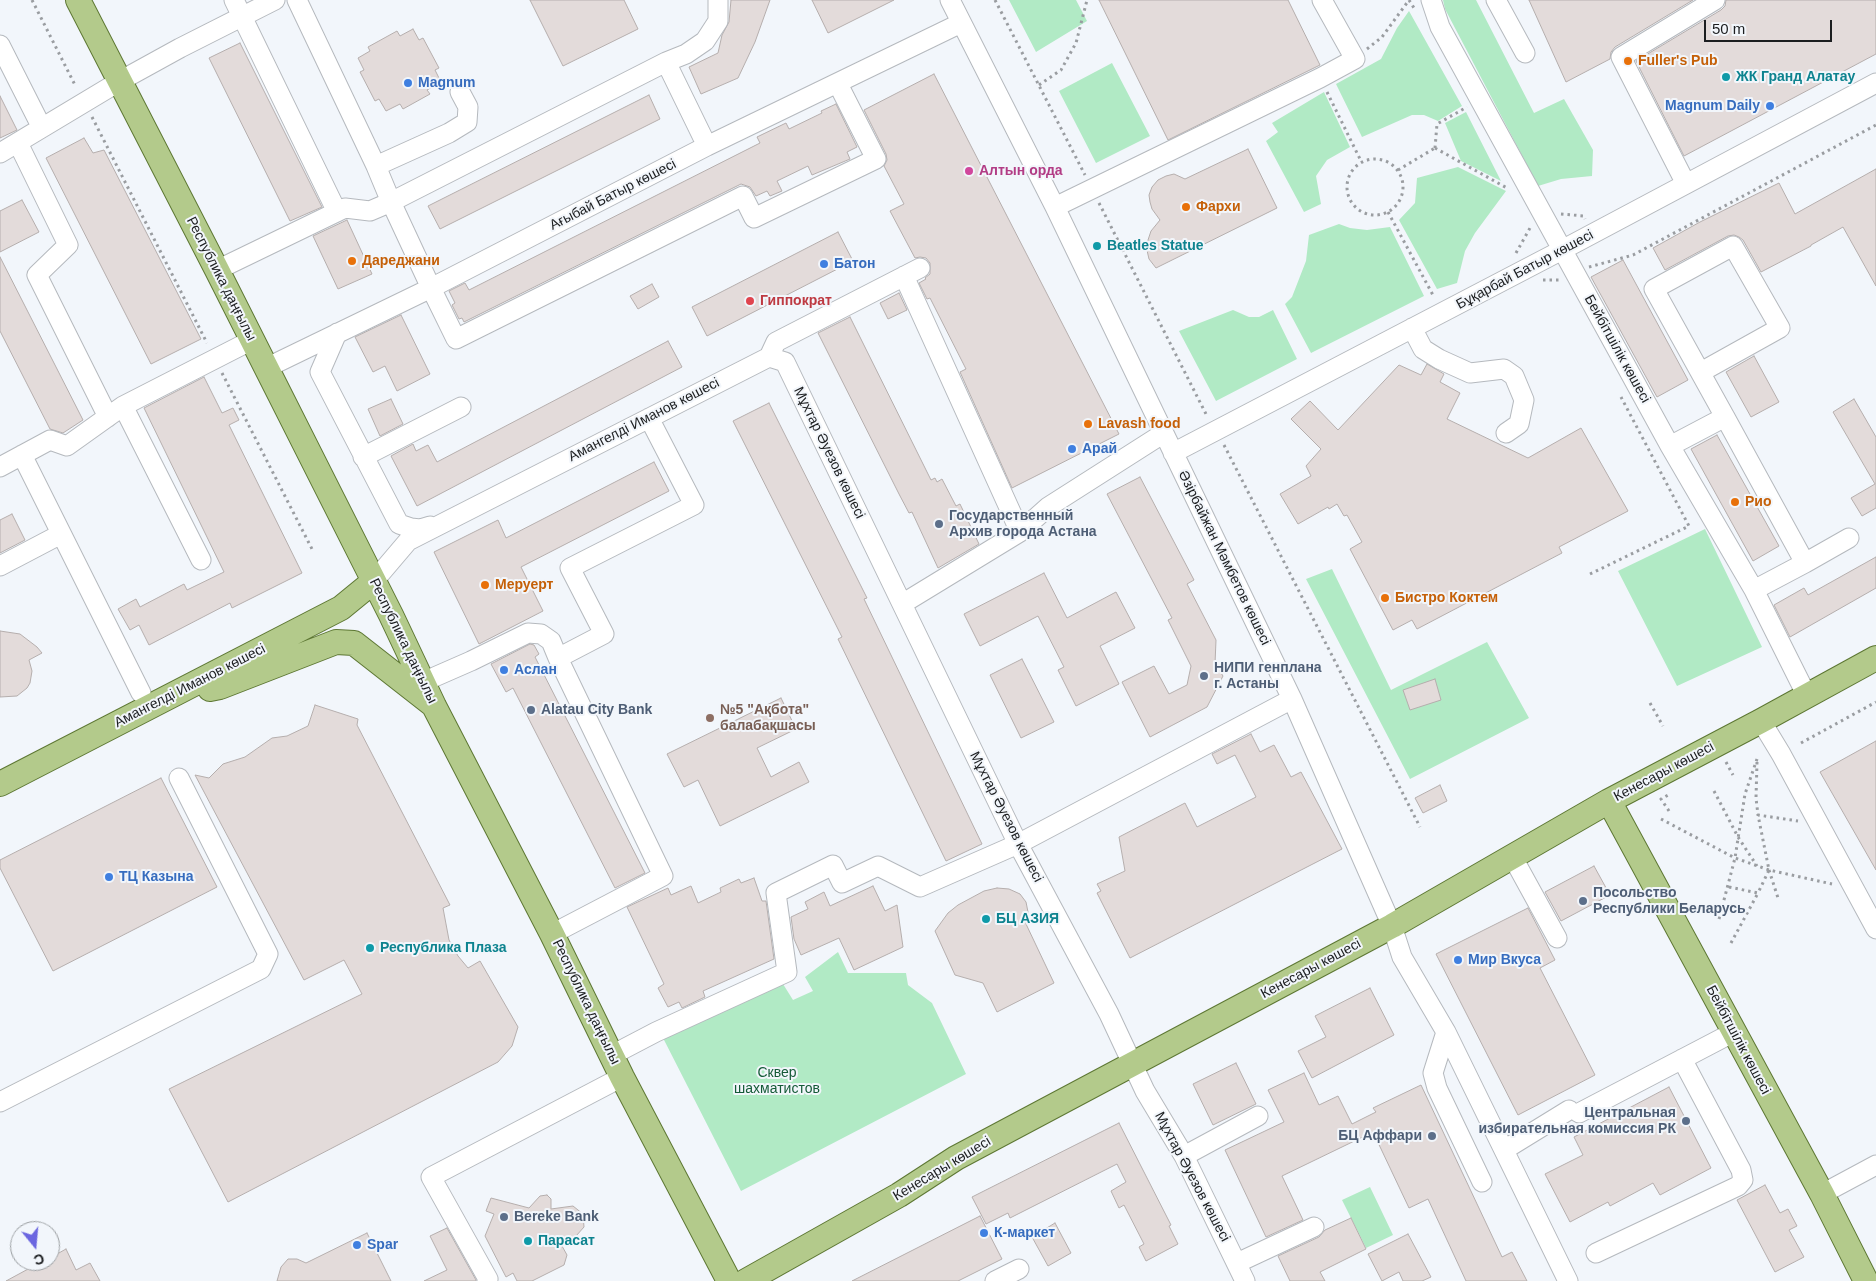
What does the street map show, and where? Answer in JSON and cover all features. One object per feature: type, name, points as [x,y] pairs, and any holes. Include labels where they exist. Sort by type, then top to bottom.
[{"type":"main road","name":"Республика даңғылы","points":[[78,0],[260,355],[374,581],[434,706],[552,934],[622,1077],[729,1281]]},
{"type":"main road","name":"Амангелді Иманов көшесі","points":[[0,765],[334,594],[374,581]]},
{"type":"main road","name":"Амангелді Иманов көшесі","points":[[0,784],[341,608],[374,581]]},
{"type":"main road","points":[[169,697],[220,687],[336,642],[354,643],[434,706]]},
{"type":"main road","name":"Кенесары көшесі","points":[[746,1281],[899,1195],[956,1158],[1392,926],[1609,801],[1876,658]]},
{"type":"main road","name":"Бейбітшілік көшесі","points":[[1609,801],[1822,1194],[1866,1281]]},
{"type":"street","points":[[0,154],[120,81],[180,48],[238,8],[275,0]]},
{"type":"street","points":[[297,0],[376,166],[390,202],[456,339],[743,196],[754,218],[876,159],[838,84]]},
{"type":"street","points":[[217,270],[345,208],[370,210],[390,202],[666,62],[686,54],[705,41],[718,20],[718,0]]},
{"type":"street","name":"Әзірбайжан Мәмбетов көшесі","points":[[950,0],[1056,207],[1292,699],[1392,926],[1402,957],[1446,1032],[1568,1281]]},
{"type":"street","points":[[1056,207],[1320,78],[1355,59],[1322,0]]},
{"type":"street","name":"Бейбітшілік көшесі","points":[[1431,0],[1440,27],[1670,446],[1754,590],[1807,696]]},
{"type":"street","points":[[1496,0],[1525,53]]},
{"type":"street","points":[[1686,184],[1621,58],[1715,0]]},
{"type":"street","points":[[238,8],[337,212]]},
{"type":"street","name":"Ағыбай Батыр көшесі","points":[[22,455],[50,440],[67,446],[116,412],[214,358],[260,355],[337,333],[431,288],[707,146],[961,23]]},
{"type":"street","points":[[0,45],[42,128]]},
{"type":"street","points":[[666,62],[707,146]]},
{"type":"street","name":"Бұқарбай Батыр көшесі","points":[[1173,453],[1562,250],[1876,83]]},
{"type":"street","points":[[376,166],[450,133],[467,122],[468,108],[460,92]]},
{"type":"street","points":[[18,143],[68,245],[37,275],[201,560]]},
{"type":"street","points":[[1701,372],[1780,328],[1733,246],[1654,289],[1806,564]]},
{"type":"street","name":"Амангелді Иманов көшесі","points":[[374,581],[408,540],[770,357],[776,342],[912,272],[1020,532]]},
{"type":"street","points":[[1412,328],[1423,349],[1439,359],[1470,373],[1504,369],[1514,376],[1524,400],[1519,424],[1506,433]]},
{"type":"street","points":[[337,333],[320,372],[399,524],[420,529],[446,522]]},
{"type":"street","name":"Мұхтар Әуезов көшесі","points":[[770,357],[785,362],[1018,844],[1109,1014],[1144,1091],[1184,1156],[1246,1281]]},
{"type":"street","points":[[363,456],[461,407]]},
{"type":"street","points":[[1670,446],[1725,417]]},
{"type":"street","points":[[558,658],[604,634],[570,568],[694,506],[649,418]]},
{"type":"street","points":[[902,604],[1020,532],[1048,507],[1164,433]]},
{"type":"street","points":[[0,467],[22,455],[141,693]]},
{"type":"street","points":[[0,566],[61,534]]},
{"type":"street","points":[[1754,590],[1806,564],[1849,538]]},
{"type":"street","points":[[423,682],[528,633],[541,634],[551,641],[662,876],[552,934]]},
{"type":"street","points":[[612,1055],[656,1032],[787,972],[776,893],[833,865],[842,883],[878,866],[920,887],[1018,844],[1292,699]]},
{"type":"street","points":[[1761,721],[1781,754],[1876,929]]},
{"type":"street","points":[[0,1102],[261,969],[268,954],[179,778]]},
{"type":"street","points":[[1512,856],[1557,938]]},
{"type":"street","points":[[1446,1032],[1433,1073],[1437,1088],[1482,1182]]},
{"type":"street","points":[[1504,1150],[1574,1112],[1734,1032]]},
{"type":"street","points":[[1596,1253],[1738,1186],[1743,1180],[1741,1170],[1682,1059]]},
{"type":"street","points":[[487,1281],[488,1279],[431,1177],[622,1077]]},
{"type":"street","points":[[1184,1156],[1258,1116]]},
{"type":"street","points":[[1822,1194],[1876,1165]]},
{"type":"street","points":[[1237,1263],[1314,1227]]},
{"type":"street","points":[[995,1281],[1019,1269]]},
{"type":"path","points":[[32,0],[312,549]]},
{"type":"path","points":[[995,0],[1210,421]]},
{"type":"path","points":[[1039,85],[1061,70],[1076,43],[1087,0]]},
{"type":"path","points":[[1355,59],[1382,37],[1409,0]]},
{"type":"path","points":[[1320,78],[1362,161]]},
{"type":"path","points":[[1435,148],[1437,124],[1467,107]]},
{"type":"path","points":[[1587,267],[1634,255],[1876,126]]},
{"type":"path","points":[[1398,170],[1435,148]]},
{"type":"path","points":[[1435,148],[1514,191]]},
{"type":"path","points":[[1377,158],[1392,164],[1398,170],[1402,177],[1402,193],[1399,201],[1388,212],[1380,214],[1364,213],[1352,203],[1346,188],[1347,180],[1355,166],[1362,161],[1377,158]]},
{"type":"path","points":[[1388,212],[1437,302]]},
{"type":"path","points":[[1590,574],[1689,526],[1620,395]]},
{"type":"path","points":[[1221,438],[1420,827]]},
{"type":"path","points":[[1650,702],[1663,726]]},
{"type":"path","points":[[1800,743],[1876,702]]},
{"type":"path","points":[[1719,919],[1729,887],[1745,794],[1757,759],[1756,798],[1758,815],[1769,870],[1778,898]]},
{"type":"path","points":[[1726,762],[1733,775]]},
{"type":"path","points":[[1714,791],[1738,837],[1757,866]]},
{"type":"path","points":[[1661,799],[1669,812]]},
{"type":"path","points":[[1758,815],[1799,821]]},
{"type":"path","points":[[1661,819],[1735,858],[1769,870],[1836,884]]},
{"type":"path","points":[[1731,943],[1769,870]]},
{"type":"path","points":[[1729,887],[1758,893]]},
{"type":"green space","points":[[1009,0],[1076,0],[1087,21],[1036,52]]},
{"type":"green space","points":[[1443,0],[1476,0],[1534,113],[1564,99],[1593,150],[1592,176],[1561,179],[1538,186],[1445,9]]},
{"type":"green space","points":[[1409,11],[1462,106],[1438,121],[1424,115],[1412,115],[1362,137],[1336,84],[1381,59],[1397,28]]},
{"type":"green space","points":[[1112,63],[1150,136],[1096,163],[1059,91]]},
{"type":"green space","points":[[1324,92],[1350,147],[1327,160],[1316,176],[1321,204],[1304,212],[1266,141],[1278,132],[1272,123]]},
{"type":"green space","points":[[1466,112],[1501,181],[1461,161],[1445,123]]},
{"type":"green space","points":[[1458,167],[1506,191],[1475,233],[1465,251],[1457,283],[1437,289],[1399,220],[1415,203],[1417,178]]},
{"type":"green space","points":[[1339,224],[1350,228],[1367,230],[1390,227],[1424,296],[1311,353],[1285,304],[1292,297],[1306,261],[1309,235]]},
{"type":"green space","points":[[1233,310],[1249,317],[1259,317],[1273,310],[1297,359],[1216,401],[1179,331]]},
{"type":"green space","points":[[1705,529],[1762,647],[1677,686],[1618,571]]},
{"type":"green space","points":[[1332,569],[1391,690],[1487,642],[1529,718],[1410,779],[1306,579]]},
{"type":"green space","name":"Сквер шахматистов","points":[[838,952],[848,973],[906,973],[908,985],[932,1003],[966,1074],[741,1191],[662,1036],[783,984],[793,1000],[813,991],[805,977]]},
{"type":"green space","points":[[1370,1187],[1393,1235],[1366,1248],[1342,1200]]},
{"type":"building","points":[[530,0],[624,0],[638,29],[563,66]]},
{"type":"building","points":[[731,0],[770,0],[755,42],[738,78],[701,94],[689,67],[718,53],[722,35],[729,22]]},
{"type":"building","points":[[812,0],[894,0],[828,33]]},
{"type":"building","points":[[1099,0],[1288,0],[1320,65],[1168,140]]},
{"type":"building","points":[[1529,0],[1693,0],[1615,47],[1611,52],[1610,59],[1566,82]]},
{"type":"building","points":[[1726,0],[1876,0],[1876,54],[1684,156],[1636,61],[1721,10],[1725,6]]},
{"type":"building","points":[[413,29],[419,40],[423,38],[439,68],[435,70],[441,82],[427,90],[430,94],[403,109],[400,104],[386,111],[379,99],[375,101],[360,72],[364,70],[358,58],[370,51],[368,47],[397,31],[400,36]]},
{"type":"building","points":[[240,43],[322,207],[290,221],[209,58]]},
{"type":"building","points":[[934,74],[1119,434],[1012,488],[960,372],[966,369],[930,298],[927,299],[919,283],[930,274],[930,263],[926,258],[915,258],[890,211],[904,204],[884,166],[887,160],[886,154],[864,110]]},
{"type":"building","points":[[649,95],[660,119],[440,229],[428,206]]},
{"type":"building","points":[[0,96],[17,130],[0,138]]},
{"type":"building","points":[[836,104],[857,147],[847,152],[850,159],[812,175],[808,166],[777,181],[782,191],[770,196],[767,191],[756,196],[750,187],[741,184],[464,322],[462,318],[459,319],[452,305],[455,303],[449,291],[465,283],[469,290],[760,143],[757,137],[786,123],[789,129]]},
{"type":"building","points":[[84,138],[93,153],[104,150],[201,339],[151,364],[46,158]]},
{"type":"building","points":[[1248,149],[1277,208],[1156,268],[1149,259],[1146,246],[1151,231],[1160,220],[1152,209],[1150,202],[1149,195],[1152,187],[1158,180],[1166,176],[1174,174],[1185,179]]},
{"type":"building","points":[[1876,169],[1876,286],[1843,227],[1761,272],[1743,240],[1734,235],[1728,236],[1665,270],[1653,248],[1700,222],[1779,183],[1795,214]]},
{"type":"building","points":[[22,200],[39,232],[0,252],[0,211]]},
{"type":"building","points":[[347,220],[372,274],[338,289],[313,236]]},
{"type":"building","points":[[838,232],[853,261],[707,336],[692,307]]},
{"type":"building","points":[[0,257],[83,420],[63,433],[50,429],[0,331]]},
{"type":"building","points":[[1623,260],[1688,380],[1657,397],[1591,277]]},
{"type":"building","points":[[652,284],[659,297],[638,309],[630,296]]},
{"type":"building","points":[[899,293],[907,310],[888,319],[880,303]]},
{"type":"building","points":[[401,315],[430,374],[397,391],[385,366],[373,372],[355,337]]},
{"type":"building","points":[[850,317],[931,480],[935,478],[937,482],[942,479],[956,506],[960,504],[979,544],[938,568],[912,512],[909,513],[899,494],[818,333]]},
{"type":"building","points":[[668,341],[682,367],[417,506],[391,456],[413,444],[416,451],[428,445],[437,462]]},
{"type":"building","points":[[1754,356],[1779,402],[1751,417],[1726,372]]},
{"type":"building","points":[[1427,364],[1444,374],[1440,382],[1460,393],[1447,419],[1528,458],[1581,428],[1628,511],[1559,547],[1562,553],[1417,629],[1412,620],[1393,630],[1350,549],[1362,542],[1347,515],[1344,516],[1337,504],[1298,524],[1280,494],[1311,476],[1306,466],[1321,449],[1291,419],[1310,401],[1338,430],[1399,365],[1421,375]]},
{"type":"building","points":[[204,377],[222,413],[233,408],[239,420],[229,425],[302,573],[232,608],[230,603],[149,645],[139,625],[130,630],[118,609],[136,599],[140,607],[184,584],[187,590],[224,572],[144,408]]},
{"type":"building","points":[[391,399],[403,424],[380,436],[368,409]]},
{"type":"building","points":[[1854,399],[1876,437],[1876,508],[1862,516],[1851,498],[1875,484],[1833,412]]},
{"type":"building","points":[[769,403],[867,598],[864,599],[982,844],[946,861],[838,639],[842,637],[733,421]]},
{"type":"building","points":[[1717,435],[1779,546],[1753,561],[1691,449]]},
{"type":"building","points":[[654,462],[669,491],[521,567],[543,611],[479,644],[434,552],[498,520],[506,538]]},
{"type":"building","points":[[1140,477],[1194,580],[1187,584],[1216,640],[1215,664],[1223,676],[1207,707],[1150,737],[1122,682],[1154,666],[1169,694],[1187,685],[1191,666],[1168,620],[1172,618],[1107,494]]},
{"type":"building","points":[[12,514],[25,540],[0,553],[0,520]]},
{"type":"building","points":[[1876,557],[1876,588],[1790,637],[1774,605],[1804,588],[1808,595]]},
{"type":"building","points":[[1044,573],[1067,618],[1116,592],[1135,628],[1100,646],[1119,684],[1076,706],[1058,670],[1064,667],[1038,616],[980,646],[964,614]]},
{"type":"building","points":[[0,631],[20,634],[42,653],[29,660],[32,671],[30,683],[17,696],[0,697]]},
{"type":"building","points":[[530,644],[534,645],[539,654],[535,657],[645,873],[615,888],[513,688],[506,692],[491,664]]},
{"type":"building","points":[[1022,659],[1054,722],[1021,738],[990,675]]},
{"type":"building","points":[[1435,679],[1441,700],[1410,710],[1403,690]]},
{"type":"building","points":[[781,698],[796,729],[757,748],[771,777],[799,762],[809,782],[720,826],[698,780],[684,787],[667,754]]},
{"type":"building","name":"Республика Плаза","points":[[315,705],[358,719],[357,725],[450,905],[443,908],[449,940],[458,956],[468,968],[480,961],[518,1027],[512,1046],[498,1062],[228,1202],[169,1089],[362,994],[344,960],[304,980],[195,775],[209,778],[223,764],[245,757],[272,738],[287,736],[308,726]]},
{"type":"building","points":[[1251,734],[1260,752],[1274,745],[1291,777],[1301,772],[1342,849],[1130,958],[1097,893],[1101,891],[1097,884],[1125,871],[1119,837],[1185,803],[1197,827],[1256,797],[1235,755],[1217,764],[1212,754]]},
{"type":"building","points":[[1876,741],[1876,870],[1820,772]]},
{"type":"building","name":"ТЦ Казына","points":[[161,778],[217,887],[53,971],[0,868],[0,860]]},
{"type":"building","points":[[1440,785],[1447,801],[1423,813],[1415,798]]},
{"type":"building","points":[[1594,866],[1610,895],[1561,921],[1545,892]]},
{"type":"building","points":[[754,878],[762,901],[766,901],[774,959],[703,991],[705,997],[682,1008],[679,1002],[668,1007],[658,988],[664,984],[627,907],[668,888],[671,895],[691,886],[698,903],[721,892],[720,888],[739,879],[741,883]]},
{"type":"building","points":[[873,886],[885,911],[897,905],[903,947],[854,970],[839,938],[801,955],[794,939],[791,917],[808,909],[805,902],[824,892],[830,906]]},
{"type":"building","points":[[997,888],[1009,889],[1020,894],[1026,902],[1028,912],[1026,924],[1054,983],[997,1012],[983,983],[955,975],[935,931],[948,913],[958,905],[984,891]]},
{"type":"building","points":[[1528,908],[1555,960],[1540,968],[1595,1075],[1518,1115],[1436,954]]},
{"type":"building","points":[[1370,988],[1394,1035],[1312,1078],[1298,1051],[1326,1037],[1315,1016]]},
{"type":"building","points":[[1236,1063],[1256,1104],[1213,1125],[1193,1084]]},
{"type":"building","points":[[1304,1073],[1319,1105],[1338,1096],[1352,1124],[1376,1112],[1373,1108],[1421,1085],[1502,1257],[1512,1252],[1527,1281],[1466,1281],[1428,1199],[1409,1208],[1373,1132],[1282,1176],[1303,1220],[1266,1237],[1225,1150],[1284,1122],[1268,1090]]},
{"type":"building","points":[[1669,1087],[1711,1168],[1660,1195],[1653,1183],[1610,1206],[1608,1202],[1570,1222],[1545,1174],[1583,1155],[1574,1137]]},
{"type":"building","points":[[1119,1123],[1171,1225],[1169,1226],[1178,1244],[1146,1261],[1139,1247],[1144,1244],[1124,1205],[1119,1208],[1111,1191],[1126,1182],[1117,1164],[1010,1218],[1008,1213],[986,1224],[972,1197]]},
{"type":"building","points":[[1765,1185],[1780,1213],[1788,1209],[1797,1226],[1789,1230],[1804,1257],[1775,1272],[1737,1200]]},
{"type":"building","name":"Парасат","points":[[547,1195],[551,1199],[551,1209],[573,1206],[583,1214],[584,1227],[576,1236],[562,1246],[567,1255],[564,1265],[532,1281],[517,1281],[513,1273],[506,1277],[485,1236],[494,1214],[486,1211],[491,1198],[529,1208],[540,1196]]},
{"type":"building","points":[[980,1216],[1002,1259],[958,1281],[852,1281]]},
{"type":"building","points":[[1351,1218],[1366,1249],[1320,1272],[1325,1281],[1290,1281],[1278,1256],[1319,1237],[1325,1230]]},
{"type":"building","points":[[1055,1223],[1071,1253],[1048,1266],[1032,1237]]},
{"type":"building","points":[[447,1228],[476,1281],[424,1281],[447,1270],[430,1236]]},
{"type":"building","name":"Spar","points":[[367,1233],[391,1281],[277,1281],[281,1267],[288,1259],[297,1259],[306,1263]]},
{"type":"building","points":[[1408,1234],[1431,1277],[1422,1281],[1403,1281],[1399,1272],[1382,1281],[1368,1254]]},
{"type":"building","points":[[66,1249],[76,1270],[90,1263],[100,1281],[6,1281],[24,1271],[60,1271],[60,1252]]},
{"type":"place","name":"Fuller's Pub","points":[[1628,61]]},
{"type":"place","name":"ЖК Гранд Алатау","points":[[1726,77]]},
{"type":"place","name":"Magnum","points":[[408,83]]},
{"type":"place","name":"Magnum Daily","points":[[1770,106]]},
{"type":"place","name":"Алтын орда","points":[[969,171]]},
{"type":"place","name":"Фархи","points":[[1186,207]]},
{"type":"place","name":"Beatles Statue","points":[[1097,246]]},
{"type":"place","name":"Дареджани","points":[[352,261]]},
{"type":"place","name":"Батон","points":[[824,264]]},
{"type":"place","name":"Гиппократ","points":[[750,301]]},
{"type":"place","name":"Lavash food","points":[[1088,424]]},
{"type":"place","name":"Арай","points":[[1072,449]]},
{"type":"place","name":"Рио","points":[[1735,502]]},
{"type":"place","name":"Государственный Архив города Астана","points":[[939,524]]},
{"type":"place","name":"Меруерт","points":[[485,585]]},
{"type":"place","name":"Бистро Коктем","points":[[1385,598]]},
{"type":"place","name":"Аслан","points":[[504,670]]},
{"type":"place","name":"НИПИ генплана г. Астаны","points":[[1204,676]]},
{"type":"place","name":"Alatau City Bank","points":[[531,710]]},
{"type":"place","name":"№5 \"Ақбота\" балабақшасы","points":[[710,718]]},
{"type":"place","name":"ТЦ Казына","points":[[109,877]]},
{"type":"place","name":"Посольство Республики Беларусь","points":[[1583,901]]},
{"type":"place","name":"БЦ АЗИЯ","points":[[986,919]]},
{"type":"place","name":"Республика Плаза","points":[[370,948]]},
{"type":"place","name":"Мир Вкуса","points":[[1458,960]]},
{"type":"place","name":"Центральная избирательная комиссия РК","points":[[1686,1121]]},
{"type":"place","name":"БЦ Аффари","points":[[1432,1136]]},
{"type":"place","name":"Bereke Bank","points":[[504,1217]]},
{"type":"place","name":"К-маркет","points":[[984,1233]]},
{"type":"place","name":"Парасат","points":[[528,1241]]},
{"type":"place","name":"Spar","points":[[357,1245]]}]
